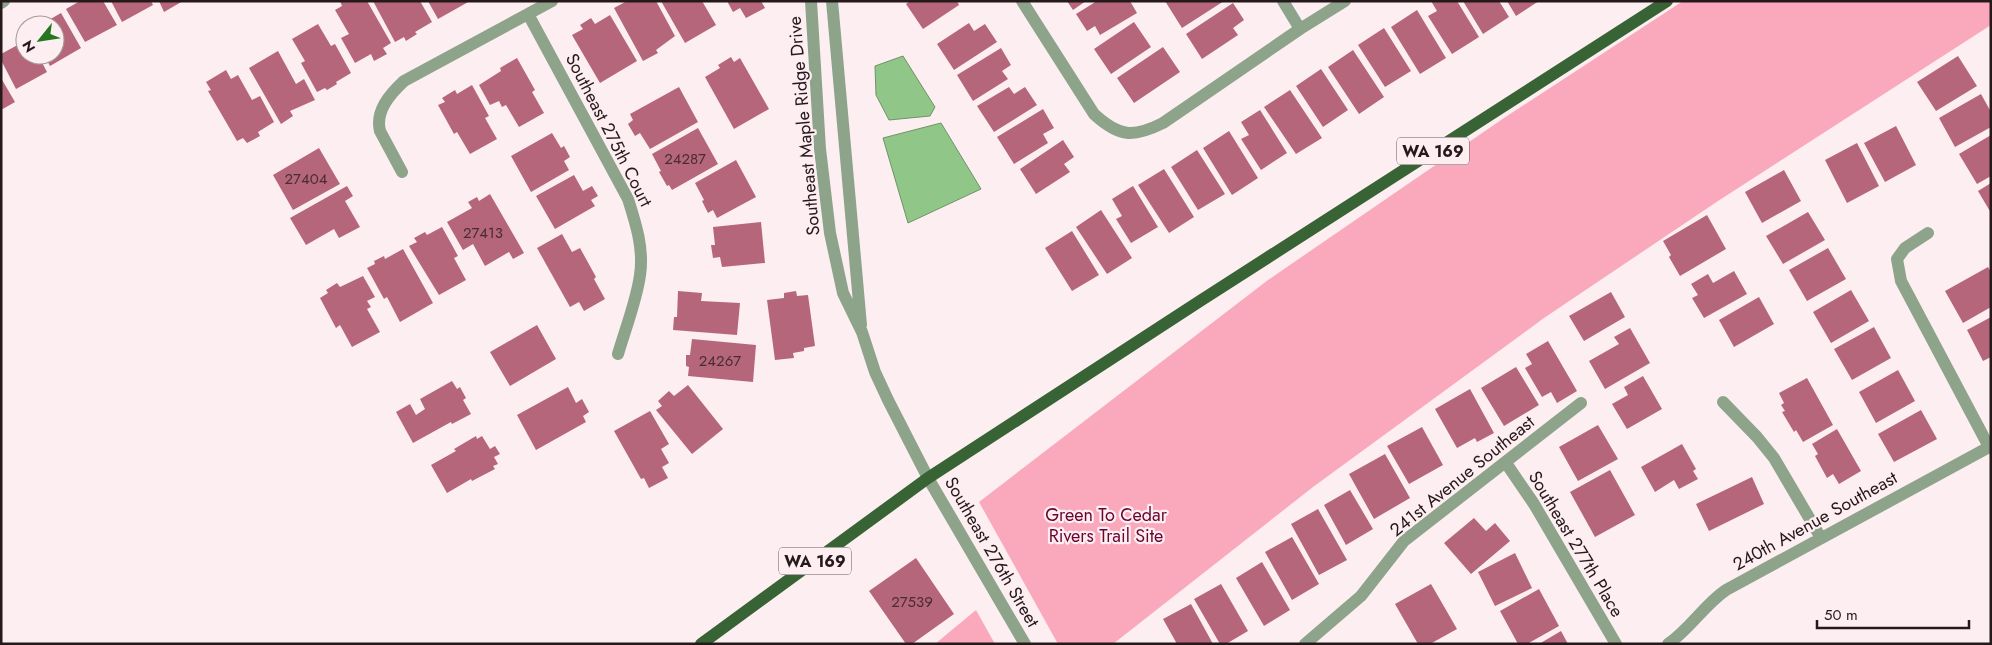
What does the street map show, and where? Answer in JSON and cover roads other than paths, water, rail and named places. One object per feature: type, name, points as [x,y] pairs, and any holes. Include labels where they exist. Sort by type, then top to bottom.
[{"type":"main road","name":"WA 169","points":[[701,644],[928,478],[1667,1]]},
{"type":"street","points":[[402,172],[378,124],[382,107],[388,96],[404,81],[552,1]]},
{"type":"street","name":"Southeast Maple Ridge Drive","points":[[811,1],[820,149],[830,232],[843,294],[862,332],[888,400],[928,478]]},
{"type":"street","name":"Southeast Maple Ridge Drive","points":[[832,1],[862,332]]},
{"type":"street","points":[[1022,1],[1094,114],[1108,127],[1118,131],[1134,133],[1149,130],[1162,123],[1300,29],[1345,1]]},
{"type":"street","points":[[1283,1],[1300,29]]},
{"type":"street","name":"Southeast 275th Court","points":[[528,14],[628,199],[638,229],[641,246],[640,275],[618,354]]},
{"type":"street","points":[[1928,233],[1905,248],[1897,259],[1901,281],[1990,446]]},
{"type":"street","points":[[1723,402],[1757,437],[1774,458],[1822,538]]},
{"type":"street","name":"241st Avenue Southeast","points":[[1305,644],[1361,596],[1404,541],[1430,519],[1506,464],[1581,403]]},
{"type":"street","name":"240th Avenue Southeast","points":[[1668,644],[1716,597],[1990,446]]},
{"type":"street","name":"Southeast 277th Place","points":[[1506,464],[1534,504],[1616,644]]},
{"type":"street","name":"Southeast 276th Street","points":[[928,478],[1025,644]]},
{"type":"park label","name":"Green To Cedar Rivers Trail Site","points":[[1106,525]]}]
